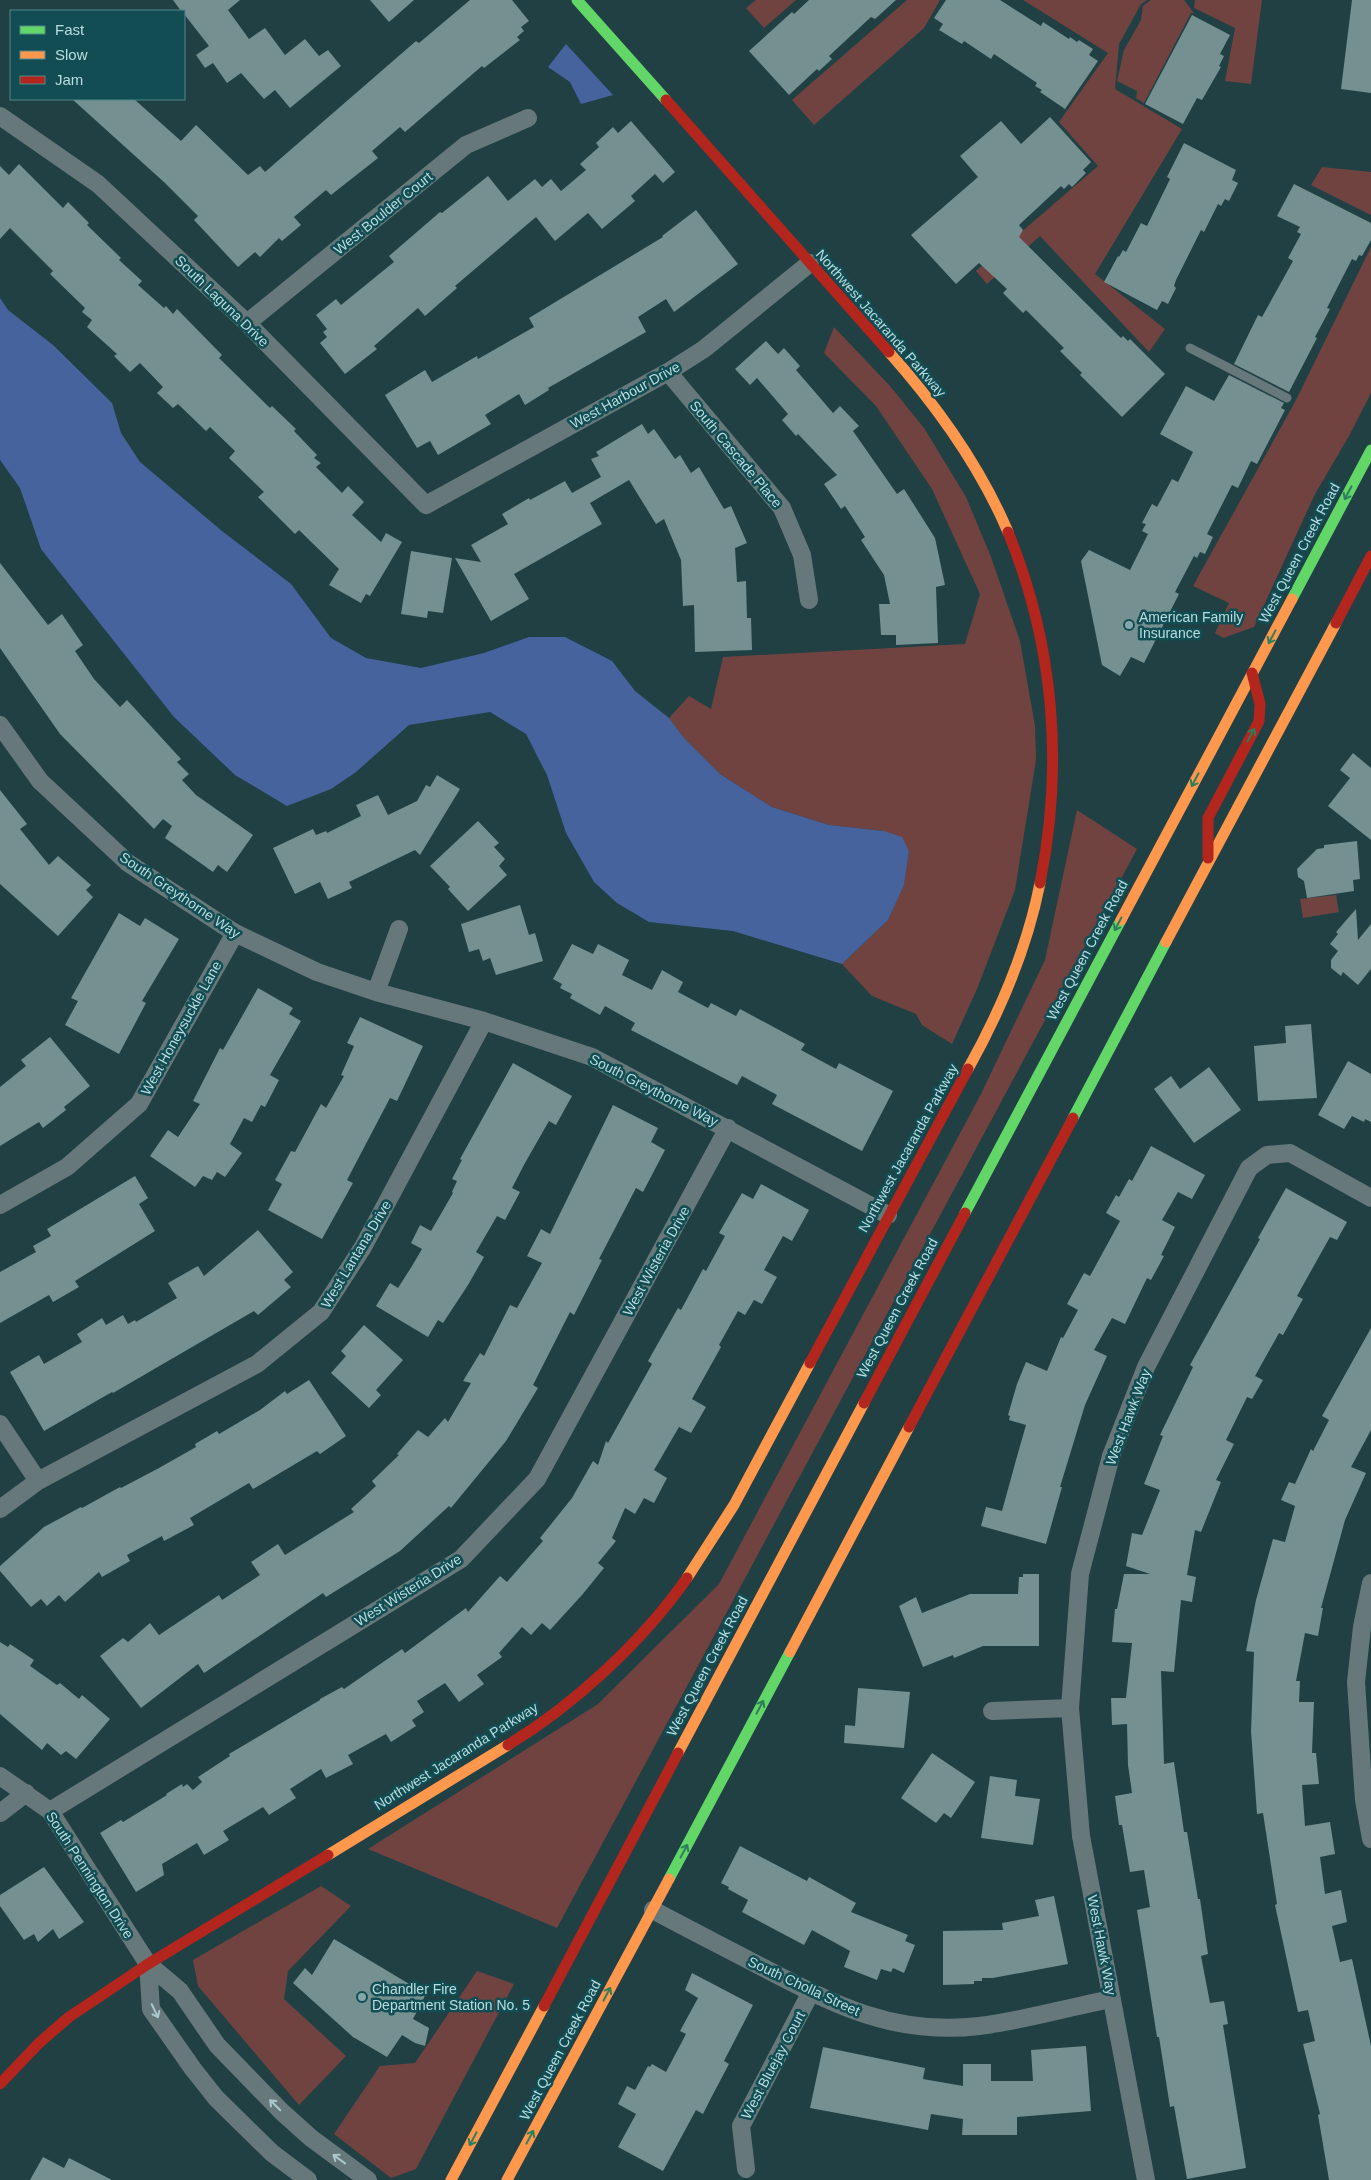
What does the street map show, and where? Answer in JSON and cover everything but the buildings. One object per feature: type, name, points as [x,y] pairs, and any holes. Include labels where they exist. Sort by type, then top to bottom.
[{"type":"main road","name":"Northwest Jacaranda Parkway","points":[[0,2084],[39,2043],[69,2017],[148,1964],[528,1732],[582,1690],[636,1639],[690,1574],[737,1501],[888,1215],[978,1050],[1014,974],[1025,943],[1038,894],[1048,835],[1054,756],[1052,714],[1046,662],[1021,567],[993,500],[972,462],[929,400],[897,361],[577,0]]},
{"type":"main road","name":"West Queen Creek Road","points":[[451,2180],[1371,450]]},
{"type":"main road","name":"West Queen Creek Road","points":[[507,2180],[653,1910],[1371,556]]},
{"type":"main road","points":[[1208,861],[1208,818],[1259,721],[1260,704],[1252,673]]},
{"type":"street","name":"South Laguna Drive","points":[[0,116],[98,184],[247,323],[426,505]]},
{"type":"street","name":"West Boulder Court","points":[[247,323],[466,145],[528,118]]},
{"type":"street","name":"West Harbour Drive","points":[[426,505],[668,372],[704,349],[810,263]]},
{"type":"street","name":"South Cascade Place","points":[[668,372],[782,508],[802,555],[809,600]]},
{"type":"street","name":"South Greythorne Way","points":[[0,726],[40,781],[128,863],[234,933],[317,972],[376,992],[484,1021],[592,1057],[888,1215]]},
{"type":"street","points":[[376,992],[399,929]]},
{"type":"street","name":"West Honeysuckle Lane","points":[[0,1205],[68,1167],[139,1104],[234,933]]},
{"type":"street","name":"West Lantana Drive","points":[[0,1509],[38,1480],[257,1364],[321,1312],[363,1247],[484,1021]]},
{"type":"street","name":"West Wisteria Drive","points":[[50,1811],[461,1559],[537,1479],[728,1128]]},
{"type":"street","name":"West Hawk Way","points":[[1146,2180],[1081,1836],[1070,1708],[1080,1574],[1111,1456],[1146,1367],[1249,1168],[1267,1155],[1290,1153],[1371,1198]]},
{"type":"street","points":[[0,1424],[38,1480]]},
{"type":"street","points":[[1371,1583],[1362,1627],[1356,1682],[1364,1800],[1371,1840]]},
{"type":"street","points":[[992,1712],[1070,1708]]},
{"type":"street","name":"South Pennington Drive","points":[[0,1776],[50,1811],[148,1964],[180,1990],[217,2045],[282,2112],[311,2138],[368,2180]]},
{"type":"street","points":[[0,1813],[26,1793]]},
{"type":"street","name":"South Cholla Street","points":[[653,1910],[811,1992],[853,2012],[886,2022],[931,2027],[978,2026],[1112,1999]]},
{"type":"street","name":"South Pennington Drive","points":[[148,1964],[151,2009],[193,2069],[216,2098],[272,2153],[308,2180]]},
{"type":"street","name":"West Bluejay Court","points":[[746,2169],[741,2126],[811,1992]]},
{"type":"lane","points":[[1190,348],[1287,398]]},
{"type":"shaded area","points":[[756,0],[796,0],[764,28],[746,8]]},
{"type":"shaded area","points":[[907,0],[940,0],[924,28],[814,125],[792,100]]},
{"type":"shaded area","points":[[1023,0],[1147,0],[1141,4],[1119,44],[1115,89],[1182,129],[1095,274],[1165,329],[1149,352],[1040,236],[987,284],[976,271],[1098,166],[1059,122],[1108,53]]},
{"type":"shaded area","points":[[1151,0],[1184,0],[1194,13],[1191,13],[1144,103],[1136,98],[1137,91],[1117,81],[1124,50],[1141,20],[1143,6]]},
{"type":"shaded area","points":[[1195,0],[1262,0],[1251,84],[1225,81],[1235,28],[1194,8]]},
{"type":"shaded area","points":[[1322,167],[1371,172],[1371,215],[1311,185]]},
{"type":"shaded area","points":[[1371,247],[1371,393],[1349,436],[1315,494],[1254,627],[1223,638],[1215,633],[1229,603],[1193,586],[1296,400]]},
{"type":"shaded area","points":[[834,327],[890,386],[924,428],[966,497],[991,557],[1020,641],[1035,726],[1036,760],[1015,890],[977,989],[952,1044],[922,1025],[916,1014],[872,996],[842,964],[888,920],[904,884],[909,851],[884,831],[829,825],[772,807],[720,774],[684,738],[669,718],[689,696],[711,709],[723,657],[965,644],[980,594],[932,489],[876,406],[824,353]]},
{"type":"shaded area","points":[[1077,810],[1137,849],[557,1928],[368,1849],[598,1704],[719,1584],[980,1096],[1045,960]]},
{"type":"shaded area","points":[[1336,895],[1339,912],[1303,918],[1300,899]]},
{"type":"shaded area","points":[[321,1886],[351,1906],[288,1971],[284,1999],[346,2056],[299,2105],[198,1986],[193,1960]]},
{"type":"shaded area","points":[[477,1971],[514,1984],[416,2169],[391,2178],[334,2134],[380,2066],[415,2063]]},
{"type":"water","points":[[566,44],[613,95],[581,104],[570,82],[548,67]]},
{"type":"water","points":[[0,298],[8,310],[53,345],[112,403],[121,433],[140,462],[222,531],[291,584],[331,638],[366,658],[421,668],[484,653],[529,637],[565,637],[612,661],[635,691],[669,718],[684,738],[720,774],[772,807],[829,825],[884,831],[902,837],[909,851],[904,885],[888,920],[842,964],[733,931],[649,922],[617,903],[594,882],[566,833],[547,775],[526,734],[490,712],[409,725],[356,772],[331,789],[287,806],[235,775],[174,717],[41,549],[20,488],[0,460]]},
{"type":"traffic: fast","points":[[577,0],[666,100]]},
{"type":"traffic: fast","points":[[1292,599],[1371,450]]},
{"type":"traffic: fast","points":[[965,1213],[1121,920]]},
{"type":"traffic: fast","points":[[1073,1118],[1166,942]]},
{"type":"traffic: fast","points":[[669,1879],[790,1652]]},
{"type":"traffic: slow","points":[[889,352],[956,437],[984,483],[1008,532]]},
{"type":"traffic: slow","points":[[1121,920],[1292,599]]},
{"type":"traffic: slow","points":[[1166,942],[1336,623]]},
{"type":"traffic: slow","points":[[968,1069],[1012,979],[1028,932],[1040,883]]},
{"type":"traffic: slow","points":[[687,1578],[734,1505],[810,1363]]},
{"type":"traffic: slow","points":[[678,1753],[864,1403]]},
{"type":"traffic: slow","points":[[790,1652],[909,1427]]},
{"type":"traffic: slow","points":[[328,1855],[508,1745]]},
{"type":"traffic: slow","points":[[507,2180],[669,1879]]},
{"type":"traffic: slow","points":[[451,2180],[544,2006]]},
{"type":"traffic: jam","points":[[666,100],[889,352]]},
{"type":"traffic: jam","points":[[1008,532],[1024,574],[1036,618],[1045,661],[1050,705],[1053,750],[1052,794],[1040,883]]},
{"type":"traffic: jam","points":[[1336,623],[1371,556]]},
{"type":"traffic: jam","points":[[1208,858],[1208,818],[1259,721],[1260,704],[1252,673]]},
{"type":"traffic: jam","points":[[810,1363],[968,1069]]},
{"type":"traffic: jam","points":[[909,1427],[1073,1118]]},
{"type":"traffic: jam","points":[[864,1403],[965,1213]]},
{"type":"traffic: jam","points":[[508,1745],[558,1711],[606,1670],[650,1625],[687,1578]]},
{"type":"traffic: jam","points":[[544,2006],[678,1753]]},
{"type":"traffic: jam","points":[[0,2084],[39,2043],[69,2017],[148,1964],[328,1855]]},
{"type":"place","name":"American Family Insurance","points":[[1129,625]]},
{"type":"place","name":"Chandler Fire Department Station No. 5","points":[[362,1997]]}]
